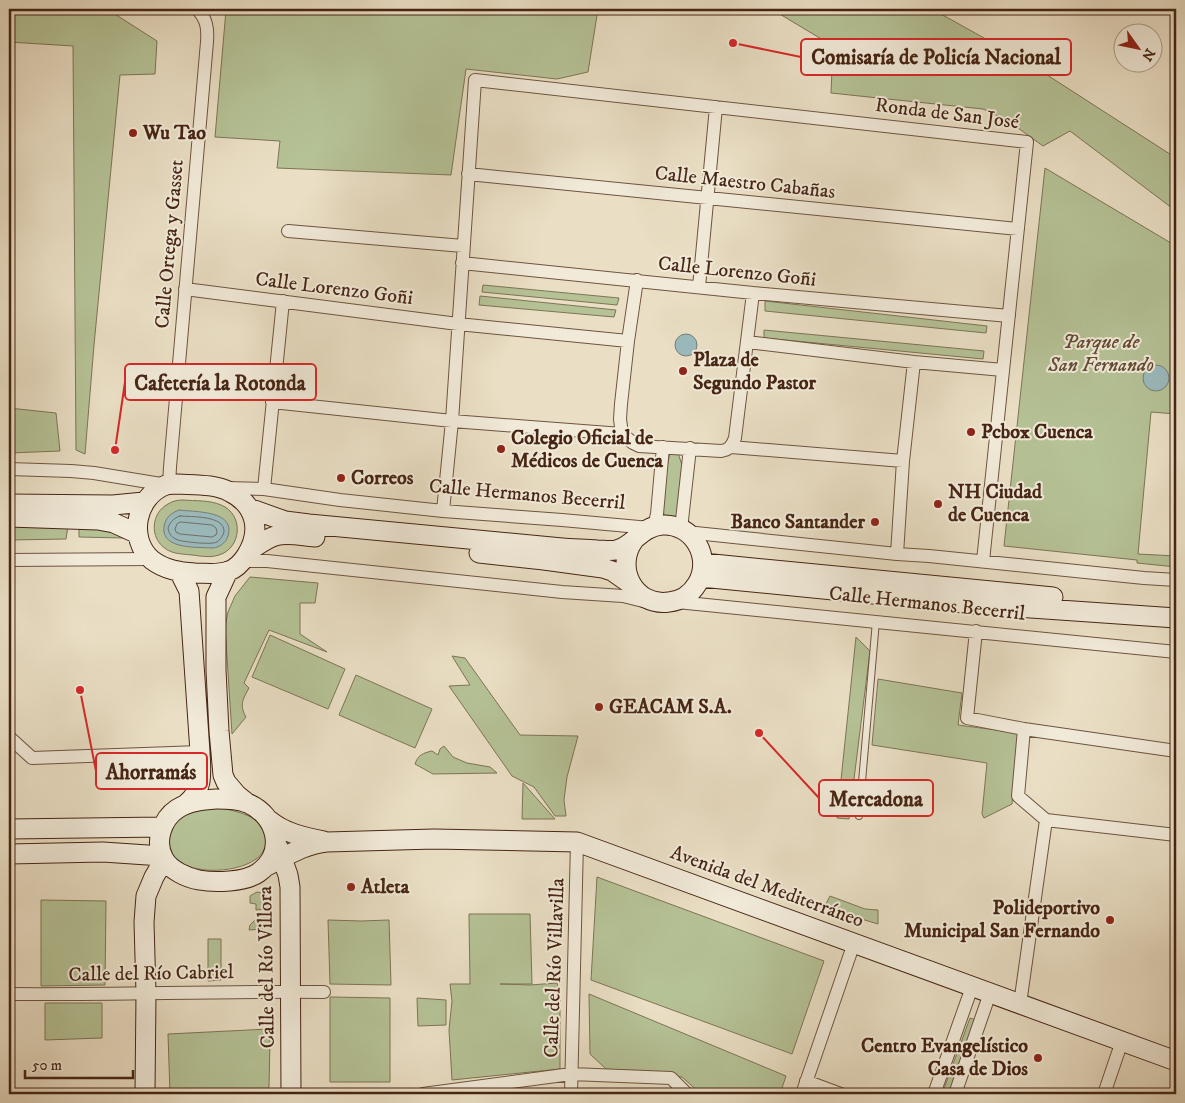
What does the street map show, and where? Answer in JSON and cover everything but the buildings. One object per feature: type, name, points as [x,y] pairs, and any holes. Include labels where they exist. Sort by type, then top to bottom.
[{"type":"street","name":"Calle Ortega y Gasset","points":[[168,485],[208,34],[205,20],[197,9]]},
{"type":"street","name":"Ronda de San José","points":[[468,174],[475,80],[1027,142],[983,561]]},
{"type":"street","points":[[699,287],[716,107]]},
{"type":"street","points":[[443,511],[452,421],[468,174]]},
{"type":"street","name":"Calle Maestro Cabañas","points":[[468,174],[1018,229]]},
{"type":"street","points":[[288,231],[463,246]]},
{"type":"street","name":"Calle Lorenzo Goñi","points":[[462,263],[753,293],[1009,316]]},
{"type":"street","points":[[622,434],[621,404],[637,280]]},
{"type":"street","name":"Calle Lorenzo Goñi","points":[[185,289],[458,324],[628,341]]},
{"type":"street","points":[[272,402],[452,421],[622,434],[640,446],[727,450],[731,447],[735,438],[753,293]]},
{"type":"street","points":[[264,489],[283,301]]},
{"type":"street","points":[[747,342],[914,362],[1003,370]]},
{"type":"street","points":[[897,554],[903,461],[914,362]]},
{"type":"street","points":[[650,528],[655,522],[657,514],[663,447]]},
{"type":"street","points":[[731,447],[903,461]]},
{"type":"street","points":[[674,601],[692,592],[702,570],[702,556],[699,547],[693,538],[683,530],[690,448]]},
{"type":"street","points":[[9,469],[71,471],[168,485],[221,487],[240,498],[249,508],[253,516],[254,540],[216,597],[216,670],[223,775],[226,782],[237,795],[259,810],[276,826],[327,842]]},
{"type":"street","points":[[168,485],[156,491],[144,502],[137,522],[138,534],[141,545],[152,560],[168,569],[179,572],[214,574],[240,561],[264,541],[276,536],[307,536],[593,566],[612,571],[632,585],[641,595],[653,601]]},
{"type":"street","name":"Calle Hermanos Becerril","points":[[221,487],[264,489],[340,500],[443,511],[650,528]]},
{"type":"street","points":[[9,504],[114,506],[144,502]]},
{"type":"street","name":"Calle Hermanos Becerril","points":[[249,508],[285,521],[562,548],[614,551],[626,546],[650,528],[667,525],[683,530],[897,554],[1176,580]]},
{"type":"street","points":[[9,516],[114,523],[138,534]]},
{"type":"street","name":"Calle Hermanos Becerril","points":[[632,585],[627,575],[626,559],[634,540]]},
{"type":"street","points":[[9,560],[152,560]]},
{"type":"street","name":"Calle Hermanos Becerril","points":[[240,561],[267,562],[562,592],[623,596],[646,602],[674,601],[1176,652]]},
{"type":"street","name":"Calle Hermanos Becerril","points":[[702,570],[1110,601],[1176,609]]},
{"type":"street","name":"Calle Hermanos Becerril","points":[[702,570],[974,604],[1176,618]]},
{"type":"street","points":[[179,572],[189,591],[201,775],[198,790],[191,800],[172,813],[162,827],[160,844],[163,858],[186,876],[201,881],[222,881],[247,878],[254,875],[265,867],[279,849],[327,842]]},
{"type":"street","points":[[976,631],[967,718],[1024,729],[1176,751]]},
{"type":"street","points":[[1024,729],[1018,796],[1046,820],[1176,835]]},
{"type":"street","points":[[9,737],[32,758],[200,752]]},
{"type":"street","points":[[186,804],[218,799],[247,803]]},
{"type":"street","points":[[269,820],[279,849]]},
{"type":"street","points":[[1020,1004],[1046,820]]},
{"type":"street","points":[[9,829],[162,827]]},
{"type":"street","name":"Avenida del Mediterráneo","points":[[327,842],[434,839],[577,842],[1122,1042],[1176,1058]]},
{"type":"street","name":"Calle del Río Villavilla","points":[[571,1094],[577,842]]},
{"type":"street","name":"Calle del Río Villora","points":[[279,849],[288,874],[290,887],[291,1094]]},
{"type":"street","points":[[9,854],[103,852],[163,858]]},
{"type":"street","points":[[145,1094],[146,994],[144,922],[146,896],[163,858]]},
{"type":"street","points":[[802,1094],[854,943]]},
{"type":"street","points":[[934,1094],[981,990]]},
{"type":"street","points":[[955,1094],[981,990]]},
{"type":"street","name":"Calle del Río Cabriel","points":[[9,994],[146,994],[227,991],[324,992]]},
{"type":"street","points":[[1104,1094],[1122,1042]]},
{"type":"street","points":[[423,1094],[571,1074],[671,1078],[687,1094]]},
{"type":"street","points":[[806,1081],[841,1094]]},
{"type":"lane","points":[[859,816],[876,622]]},
{"type":"green space","points":[[9,9],[107,9],[157,41],[155,74],[120,75],[85,454],[76,450],[73,46],[9,42]]},
{"type":"green space","points":[[598,9],[588,72],[557,79],[466,69],[451,175],[277,168],[280,141],[215,137],[226,10]]},
{"type":"green space","points":[[776,9],[932,9],[1027,62],[1176,158],[1176,211],[1070,131],[1043,146],[1007,120],[983,109],[831,93],[833,46],[778,13]]},
{"type":"green space","name":"Parque de San Fernando","points":[[1045,168],[1176,246],[1176,414],[1151,412],[1138,554],[1176,556],[1176,567],[1137,563],[1137,560],[1004,546]]},
{"type":"green space","points":[[483,285],[619,298],[617,305],[482,292]]},
{"type":"green space","points":[[480,296],[616,310],[614,317],[479,305]]},
{"type":"green space","points":[[765,301],[987,326],[986,333],[765,311]]},
{"type":"green space","points":[[764,330],[984,351],[983,359],[764,338]]},
{"type":"green space","points":[[9,408],[56,413],[60,451],[9,453]]},
{"type":"green space","points":[[670,453],[678,453],[682,465],[677,517],[665,519],[663,510],[666,471]]},
{"type":"green space","points":[[183,500],[212,502],[228,509],[237,523],[237,531],[232,546],[227,551],[209,557],[175,553],[169,551],[161,544],[157,539],[154,526],[158,513],[170,503]]},
{"type":"green space","points":[[9,526],[68,526],[66,539],[9,540]]},
{"type":"green space","points":[[79,526],[105,526],[124,538],[79,537]]},
{"type":"green space","points":[[250,577],[318,583],[315,603],[300,603],[300,634],[327,652],[269,630],[244,683],[249,688],[243,702],[246,717],[232,734],[225,627],[228,612],[235,596]]},
{"type":"green space","points":[[270,635],[345,669],[328,709],[252,677]]},
{"type":"green space","points":[[856,637],[870,651],[849,819],[837,818]]},
{"type":"green space","points":[[452,656],[465,658],[520,735],[578,736],[567,777],[564,800],[566,816],[555,816],[534,787],[512,776],[449,686],[470,685]]},
{"type":"green space","points":[[356,675],[432,709],[415,748],[339,715]]},
{"type":"green space","points":[[878,679],[962,693],[958,725],[1019,733],[1012,804],[984,818],[982,814],[987,763],[872,745]]},
{"type":"green space","points":[[444,746],[453,757],[467,763],[490,767],[497,773],[433,774],[415,764],[419,756],[432,751],[438,755],[440,749]]},
{"type":"green space","points":[[523,783],[555,819],[522,819]]},
{"type":"green space","points":[[219,808],[251,817],[263,827],[266,834],[266,843],[260,856],[247,864],[223,870],[197,869],[185,865],[176,859],[168,848],[167,835],[177,820],[193,811]]},
{"type":"green space","points":[[597,877],[824,961],[792,1054],[591,980]]},
{"type":"green space","points":[[257,892],[266,895],[267,909],[256,910],[256,904],[250,903],[250,896]]},
{"type":"green space","points":[[830,896],[865,909],[878,910],[878,924],[824,908]]},
{"type":"green space","points":[[41,900],[106,901],[105,985],[41,986]]},
{"type":"green space","points":[[469,914],[530,914],[532,984],[500,984],[530,985],[557,983],[560,998],[560,1069],[452,1080],[449,1030],[452,1001],[450,984],[470,984]]},
{"type":"green space","points":[[257,918],[267,918],[268,924],[263,929],[249,930],[250,925]]},
{"type":"green space","points":[[328,920],[389,920],[391,985],[330,984]]},
{"type":"green space","points":[[208,939],[221,939],[221,980],[208,981]]},
{"type":"green space","points":[[589,994],[786,1076],[780,1094],[701,1094],[682,1077],[606,1069],[590,1054]]},
{"type":"green space","points":[[330,997],[390,998],[390,1082],[330,1082]]},
{"type":"green space","points":[[417,998],[446,1000],[446,1025],[418,1026]]},
{"type":"green space","points":[[45,1003],[102,1003],[102,1038],[45,1040]]},
{"type":"green space","points":[[970,1018],[979,1021],[952,1094],[942,1094]]},
{"type":"green space","points":[[269,1029],[269,1087],[263,1094],[170,1094],[168,1034]]},
{"type":"water","points":[[686,334],[696,341],[697,345],[690,355],[686,356],[676,349],[675,345],[682,335]]},
{"type":"water","points":[[1156,365],[1165,369],[1169,378],[1165,387],[1156,391],[1147,387],[1143,378],[1147,369]]},
{"type":"water","points":[[179,510],[203,512],[220,517],[226,521],[229,528],[226,541],[220,546],[213,548],[182,546],[168,540],[164,527],[166,521],[169,516]]},
{"type":"place","name":"Comisaría de Policía Nacional","points":[[733,43]]},
{"type":"place","name":"Wu Tao","points":[[133,133]]},
{"type":"place","name":"Plaza de Segundo Pastor","points":[[683,371]]},
{"type":"place","name":"Pcbox Cuenca","points":[[971,432]]},
{"type":"place","name":"Colegio Oficial de Médicos de Cuenca","points":[[501,449]]},
{"type":"place","name":"Cafetería la Rotonda","points":[[115,450]]},
{"type":"place","name":"Correos","points":[[341,478]]},
{"type":"place","name":"NH Ciudad de Cuenca","points":[[938,504]]},
{"type":"place","name":"Banco Santander","points":[[875,522]]},
{"type":"place","name":"Ahorramás","points":[[80,690]]},
{"type":"place","name":"GEACAM S.A.","points":[[599,707]]},
{"type":"place","name":"Mercadona","points":[[759,733]]},
{"type":"place","name":"Atleta","points":[[351,887]]},
{"type":"place","name":"Polideportivo Municipal San Fernando","points":[[1110,920]]},
{"type":"place","name":"Centro Evangelístico Casa de Dios","points":[[1038,1058]]}]
